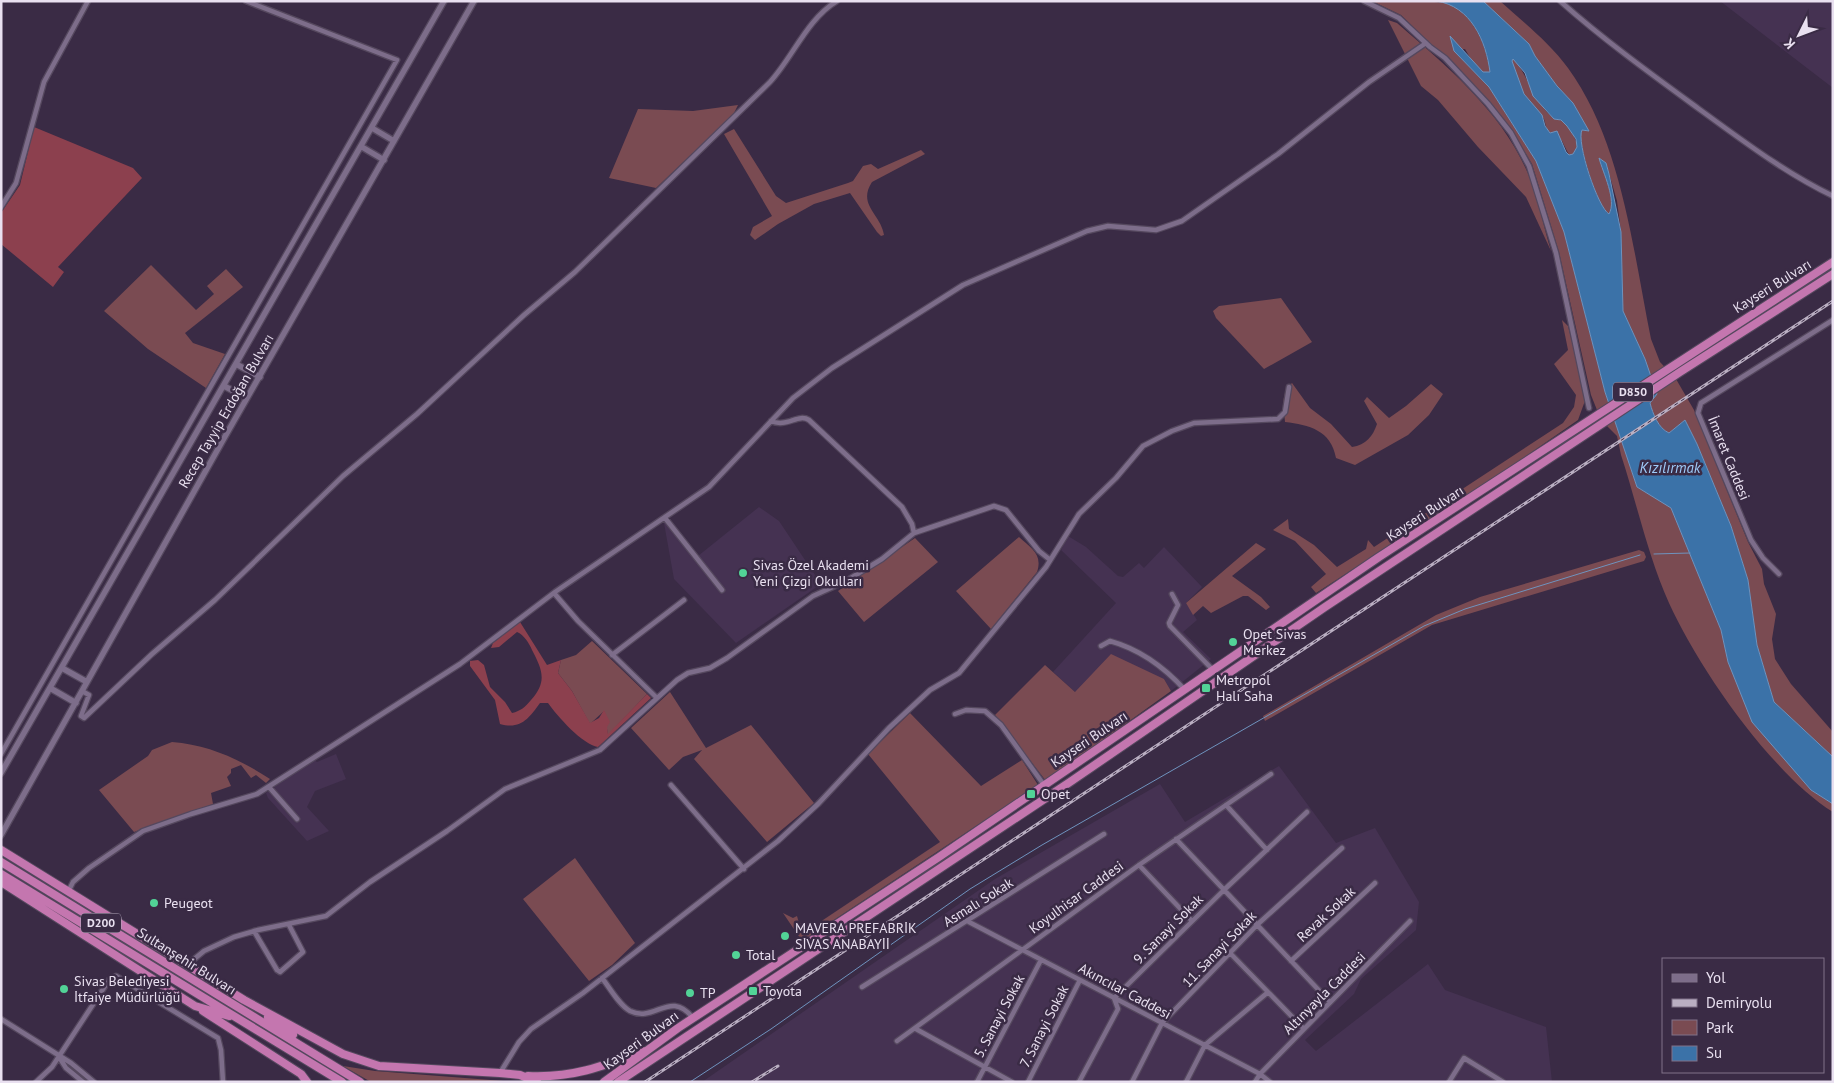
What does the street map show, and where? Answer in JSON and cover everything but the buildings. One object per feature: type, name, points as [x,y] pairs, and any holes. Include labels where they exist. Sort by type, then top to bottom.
[{"type":"highway","name":"Kayseri Bulvarı","points":[[604,1082],[693,1018],[939,857],[1379,557],[1833,262]]},
{"type":"highway","name":"Kayseri Bulvarı","points":[[618,1082],[1047,798],[1325,607],[1680,372],[1833,274]]},
{"type":"highway","points":[[1,850],[244,1000],[343,1054],[368,1063],[406,1069],[556,1077],[607,1065],[653,1046]]},
{"type":"highway","name":"Sultanşehir Bulvarı","points":[[1,862],[360,1082]]},
{"type":"highway","name":"Sultanşehir Bulvarı","points":[[1,874],[342,1082]]},
{"type":"highway","points":[[1,882],[301,1074],[307,1082]]},
{"type":"highway","points":[[244,1000],[351,1076]]},
{"type":"highway","points":[[196,1006],[239,1019]]},
{"type":"highway","points":[[520,1076],[536,1082]]},
{"type":"street","points":[[1,207],[16,183],[44,82],[88,1]]},
{"type":"street","points":[[1,754],[397,60],[246,1]]},
{"type":"street","name":"Recep Tayyip Erdoğan Bulvarı","points":[[1,773],[362,147],[444,1]]},
{"type":"street","name":"Recep Tayyip Erdoğan Bulvarı","points":[[1,835],[247,398],[474,1]]},
{"type":"street","points":[[82,690],[89,695],[81,716],[84,718],[152,654],[215,600],[343,476],[417,414],[575,272],[770,82],[782,69],[814,21],[837,1]]},
{"type":"street","points":[[1364,1],[1399,18],[1426,44],[1445,58],[1488,104],[1511,133],[1529,166],[1556,253],[1589,408]]},
{"type":"street","points":[[1560,1],[1599,36],[1729,130],[1789,172],[1833,196]]},
{"type":"street","points":[[68,892],[73,882],[88,868],[143,831],[257,794],[269,788],[317,753],[438,679],[554,593],[709,487],[801,390],[963,285],[1087,231],[1108,226],[1156,230],[1182,221],[1278,154],[1369,82],[1426,44]]},
{"type":"street","points":[[372,128],[394,141]]},
{"type":"street","points":[[357,129],[368,136]]},
{"type":"street","points":[[362,147],[384,160]]},
{"type":"street","name":"İmaret Caddesi","points":[[1780,574],[1762,558],[1751,540],[1698,412],[1701,403],[1833,320]]},
{"type":"street","points":[[236,364],[260,377]]},
{"type":"street","points":[[221,369],[230,375]]},
{"type":"street","points":[[224,386],[247,398]]},
{"type":"street","points":[[500,1073],[519,1042],[531,1029],[602,978],[645,943],[744,869],[818,804],[890,728],[930,690],[959,673],[1039,575],[1079,514],[1116,478],[1136,453],[1149,441],[1194,423],[1278,419],[1285,412],[1289,387]]},
{"type":"street","points":[[771,421],[785,424],[799,418],[809,420],[902,507],[912,524],[914,533]]},
{"type":"street","points":[[187,965],[204,951],[254,931],[314,920],[337,910],[370,882],[447,831],[505,789],[600,750],[657,698],[688,673],[710,668],[727,658],[813,596],[846,581],[875,563],[914,533],[977,511],[994,506],[1000,507],[1006,510],[1039,551],[1049,559]]},
{"type":"street","points":[[665,518],[722,590]]},
{"type":"street","points":[[554,593],[612,655],[657,698]]},
{"type":"street","points":[[1172,594],[1178,605],[1170,626],[1213,670]]},
{"type":"street","points":[[612,655],[684,600]]},
{"type":"street","points":[[1100,646],[1110,642],[1126,647],[1163,668],[1185,690]]},
{"type":"street","points":[[62,668],[87,682]]},
{"type":"street","points":[[49,672],[56,677]]},
{"type":"street","points":[[50,688],[76,703]]},
{"type":"street","points":[[955,714],[966,710],[985,711],[1007,733],[1044,785]]},
{"type":"street","name":"Koyulhisar Caddesi","points":[[897,1041],[1139,865],[1271,774]]},
{"type":"street","points":[[671,785],[744,869]]},
{"type":"street","points":[[269,788],[297,818]]},
{"type":"street","points":[[1226,805],[1267,850]]},
{"type":"street","name":"9. Sanayi Sokak","points":[[1114,998],[1225,889],[1308,812]]},
{"type":"street","name":"Asmalı Sokak","points":[[862,987],[969,922],[1104,834]]},
{"type":"street","points":[[1176,839],[1330,1002]]},
{"type":"street","name":"11. Sanayi Sokak","points":[[1132,1082],[1162,1023],[1258,924],[1342,848]]},
{"type":"street","points":[[1139,865],[1192,921]]},
{"type":"street","name":"Revak Sokak","points":[[1291,960],[1375,883]]},
{"type":"street","name":"Altınyayla Caddesi","points":[[1255,1082],[1260,1074],[1410,921]]},
{"type":"street","name":"Akıncılar Caddesi","points":[[969,922],[1260,1074],[1271,1082]]},
{"type":"street","points":[[254,931],[280,972],[304,952],[289,924]]},
{"type":"street","points":[[1230,953],[1304,1029]]},
{"type":"street","name":"5. Sanayi Sokak","points":[[977,1082],[1041,960]]},
{"type":"street","points":[[36,1082],[52,1067],[108,980],[116,976],[218,1038],[222,1050],[223,1082]]},
{"type":"street","points":[[602,978],[630,1011],[639,1013],[672,1005],[679,1006],[693,1018]]},
{"type":"street","name":"7. Sanayi Sokak","points":[[1028,1082],[1080,980]]},
{"type":"street","points":[[1186,1082],[1204,1045],[1267,993]]},
{"type":"street","points":[[1079,1082],[1118,1009],[1114,998]]},
{"type":"street","points":[[1,1019],[71,1063],[94,1082]]},
{"type":"street","points":[[916,1029],[1012,1082]]},
{"type":"street","points":[[58,1056],[66,1068],[83,1082]]},
{"type":"street","points":[[1449,1082],[1464,1058],[1502,1081]]},
{"type":"shaded area","points":[[1720,1],[1833,1],[1833,88]]},
{"type":"shaded area","points":[[34,127],[133,168],[142,178],[58,267],[64,272],[53,287],[1,244],[1,213],[20,185]]},
{"type":"shaded area","name":"Sivas Özel Akademi Yeni Çizgi Okulları","points":[[759,507],[779,521],[821,584],[736,643],[674,579],[664,523],[669,520],[698,556]]},
{"type":"shaded area","points":[[1068,536],[1086,547],[1118,576],[1123,577],[1139,563],[1144,568],[1164,547],[1202,587],[1186,603],[1197,620],[1183,632],[1211,659],[1171,691],[1164,679],[1075,692],[1053,672],[1116,603],[1061,550]]},
{"type":"shaded area","points":[[520,622],[547,665],[561,660],[558,673],[572,691],[590,723],[599,718],[604,710],[610,722],[607,727],[608,734],[647,694],[651,698],[598,747],[578,736],[548,703],[540,703],[528,718],[519,724],[500,724],[495,700],[470,666],[470,661],[478,660],[484,665],[490,687],[505,702],[512,713],[523,708],[536,694],[542,676],[531,647],[524,637],[517,632],[499,647],[491,648],[493,643]]},
{"type":"shaded area","points":[[336,754],[346,779],[315,791],[307,807],[329,831],[307,841],[268,798],[266,793],[313,759],[317,762]]},
{"type":"shaded area","points":[[1279,766],[1336,843],[1375,828],[1419,902],[1416,930],[1361,979],[1354,994],[1305,1040],[1316,1051],[1428,964],[1445,990],[1546,1027],[1552,1082],[702,1082],[995,879],[1160,784],[1185,822]]},
{"type":"green space","points":[[1372,1],[1424,1],[1450,4],[1473,24],[1486,52],[1490,72],[1483,72],[1472,61],[1465,49],[1454,51],[1489,87],[1536,161],[1564,232],[1605,392],[1637,487],[1671,507],[1721,630],[1728,662],[1811,790],[1833,804],[1833,812],[1809,795],[1785,772],[1739,718],[1699,658],[1669,603],[1649,548],[1617,436],[1601,420],[1591,395],[1559,252],[1532,164],[1513,132],[1490,102],[1447,56],[1432,45],[1401,15]]},
{"type":"green space","points":[[1483,1],[1500,1],[1553,50],[1568,68],[1586,97],[1601,129],[1623,198],[1651,339],[1660,362],[1676,379],[1694,410],[1748,542],[1762,569],[1764,584],[1776,614],[1772,639],[1775,659],[1791,684],[1833,732],[1833,757],[1774,702],[1757,645],[1748,580],[1731,526],[1697,444],[1685,420],[1669,433],[1656,420],[1650,403],[1655,397],[1645,359],[1623,311],[1621,232],[1617,201],[1606,163],[1600,162],[1611,195],[1609,214],[1604,209],[1590,177],[1580,134],[1582,130],[1589,131],[1573,103],[1557,86],[1535,56],[1529,44]]},
{"type":"green space","points":[[1388,20],[1397,23],[1456,75],[1507,135],[1531,181],[1551,251],[1526,197],[1478,147],[1438,100],[1421,86]]},
{"type":"green space","points":[[1514,59],[1539,103],[1553,118],[1565,123],[1572,133],[1577,147],[1573,154],[1569,155],[1562,141],[1547,130],[1544,119],[1524,94],[1511,61]]},
{"type":"green space","points":[[738,105],[733,115],[656,188],[609,178],[638,109],[693,111]]},
{"type":"green space","points":[[734,129],[776,196],[786,203],[853,181],[863,166],[871,164],[878,169],[921,150],[925,154],[872,182],[868,190],[868,203],[879,221],[884,235],[881,236],[877,232],[850,193],[814,204],[778,224],[755,240],[750,235],[753,227],[772,216],[724,134]]},
{"type":"green space","points":[[151,265],[196,310],[214,294],[207,286],[226,269],[243,287],[185,333],[193,343],[225,354],[206,388],[148,349],[104,311]]},
{"type":"green space","points":[[1281,298],[1312,342],[1264,369],[1216,318],[1213,311],[1219,306]]},
{"type":"green space","points":[[1562,320],[1568,326],[1586,398],[1578,420],[1496,477],[1316,593],[1311,587],[1326,574],[1295,541],[1273,530],[1288,519],[1289,529],[1314,545],[1337,567],[1366,549],[1368,540],[1374,547],[1563,423],[1574,407],[1576,395],[1554,364],[1568,350]]},
{"type":"green space","points":[[1292,383],[1310,408],[1331,424],[1352,447],[1368,439],[1377,424],[1364,401],[1367,397],[1389,418],[1431,384],[1443,394],[1429,415],[1408,435],[1355,465],[1336,458],[1329,441],[1318,431],[1310,427],[1285,422],[1284,396]]},
{"type":"green space","points":[[1019,537],[1035,552],[1038,560],[1037,572],[991,629],[956,591]]},
{"type":"green space","points":[[915,538],[938,562],[864,622],[838,591]]},
{"type":"green space","points":[[1256,543],[1266,549],[1232,576],[1261,597],[1270,607],[1266,610],[1248,596],[1243,596],[1211,613],[1203,606],[1193,615],[1186,603]]},
{"type":"green space","points":[[1639,550],[1644,552],[1646,557],[1644,561],[1432,625],[1265,721],[1263,716],[1436,615],[1480,597]]},
{"type":"green space","points":[[592,641],[647,694],[608,735],[604,711],[590,724],[572,691],[558,673],[561,660],[576,655]]},
{"type":"green space","points":[[1111,654],[1164,679],[1171,691],[1046,781],[995,715],[1045,665],[1075,692]]},
{"type":"green space","points":[[670,692],[706,748],[751,725],[814,803],[767,842],[694,759],[702,750],[683,757],[669,770],[631,728]]},
{"type":"green space","points":[[910,713],[981,786],[1022,760],[1038,785],[802,941],[783,913],[793,918],[797,916],[799,923],[811,928],[940,842],[868,754]]},
{"type":"green space","points":[[172,742],[199,746],[223,754],[247,765],[270,779],[266,783],[256,775],[251,778],[241,765],[231,769],[231,773],[227,777],[231,786],[211,793],[213,804],[134,832],[99,790],[148,756],[152,750]]},
{"type":"green space","points":[[575,858],[635,943],[612,965],[589,981],[523,899]]},
{"type":"green space","points":[[343,1066],[375,1071],[518,1082],[371,1082]]},
{"type":"water","name":"Kızılırmak","points":[[1436,1],[1483,1],[1529,44],[1535,56],[1557,86],[1573,103],[1589,131],[1582,130],[1581,137],[1585,160],[1599,200],[1609,214],[1611,201],[1609,186],[1599,158],[1606,163],[1621,232],[1623,311],[1645,359],[1657,394],[1650,403],[1653,412],[1659,424],[1669,433],[1685,420],[1697,444],[1731,526],[1748,580],[1757,645],[1774,702],[1833,757],[1833,804],[1811,790],[1752,722],[1728,662],[1721,630],[1671,508],[1637,487],[1605,392],[1564,232],[1536,161],[1489,87],[1454,51],[1450,36],[1483,72],[1490,72],[1485,49],[1475,27],[1459,10],[1448,4]],"holes":[[[1513,59],[1525,73],[1533,96],[1554,119],[1561,120],[1576,139],[1577,147],[1573,154],[1569,155],[1566,152],[1557,131],[1550,133],[1545,126],[1542,115],[1524,94],[1512,61]]]},
{"type":"waterway","points":[[1654,554],[1690,553]]},
{"type":"waterway","points":[[690,1082],[771,1029],[970,889],[1042,845],[1424,626],[1465,609],[1640,555]]},
{"type":"railway","points":[[645,1082],[1833,301]]},
{"type":"railway","points":[[752,1082],[778,1066]]},
{"type":"place","name":"Sivas Özel Akademi Yeni Çizgi Okulları","points":[[743,573]]},
{"type":"place","name":"Opet Sivas Merkez","points":[[1233,642]]},
{"type":"place","name":"Metropol Halı Saha","points":[[1206,688]]},
{"type":"place","name":"Opet","points":[[1031,794]]},
{"type":"place","name":"Peugeot","points":[[154,903]]},
{"type":"place","name":"MAVERA PREFABRİK SİVAS ANABAYİİ","points":[[785,936]]},
{"type":"place","name":"Total","points":[[736,955]]},
{"type":"place","name":"Sivas Belediyesi İtfaiye Müdürlüğü","points":[[64,989]]},
{"type":"place","name":"Toyota","points":[[753,991]]},
{"type":"place","name":"TP","points":[[690,993]]}]
